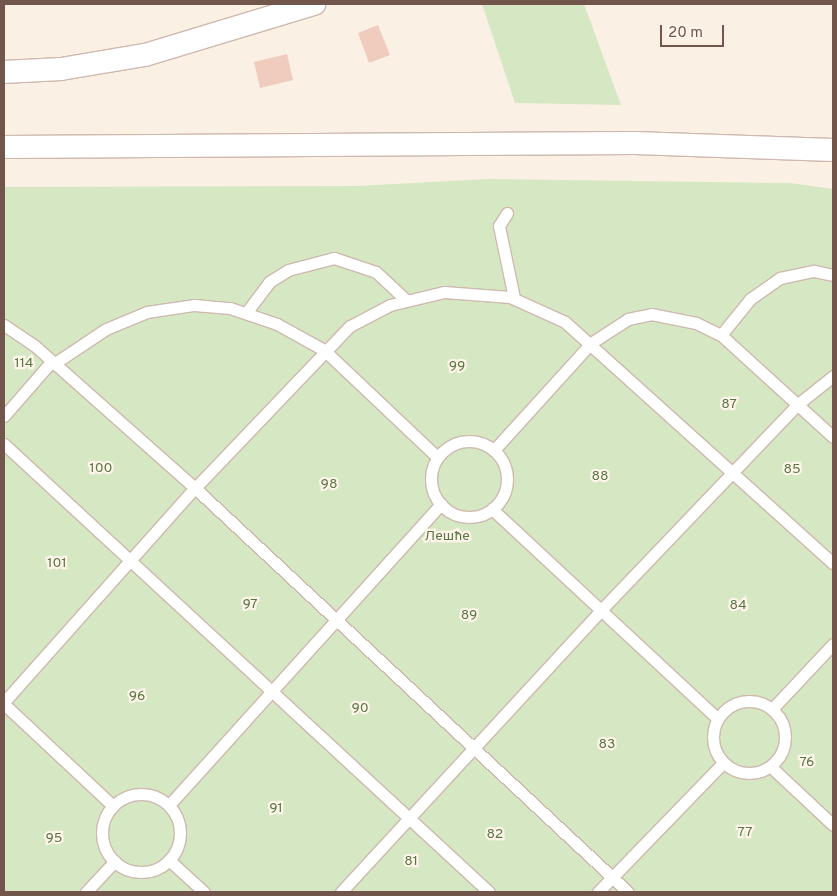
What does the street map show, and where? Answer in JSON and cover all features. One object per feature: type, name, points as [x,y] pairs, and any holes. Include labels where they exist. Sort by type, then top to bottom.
[{"type":"street","points":[[4,72],[145,55],[314,4]]},
{"type":"street","points":[[4,147],[635,143],[833,150]]},
{"type":"lane","points":[[507,213],[499,226],[514,298]]},
{"type":"lane","points":[[246,313],[269,282],[288,270],[334,258],[376,272],[406,300]]},
{"type":"lane","points":[[722,335],[750,299],[780,278],[814,271],[833,275]]},
{"type":"lane","points":[[113,806],[4,703],[195,488],[324,350],[350,326],[406,300],[456,290],[514,298],[565,322],[591,343],[833,563]]},
{"type":"lane","points":[[4,416],[54,362],[106,329],[148,312],[194,305],[246,313],[277,324],[324,350],[437,457]]},
{"type":"lane","points":[[494,450],[591,343],[628,319],[651,314],[696,323],[722,335],[833,437]]},
{"type":"lane","points":[[4,325],[54,362],[195,488],[337,620],[472,751],[628,892]]},
{"type":"lane","points":[[341,892],[601,610],[798,404],[833,376]]},
{"type":"lane","points":[[464,442],[483,443],[494,450],[507,480],[492,509],[472,517],[441,504],[432,487],[437,457],[446,448],[464,442]]},
{"type":"lane","points":[[4,444],[489,892]]},
{"type":"lane","points":[[169,805],[270,690],[337,620],[441,504]]},
{"type":"lane","points":[[492,509],[717,718]]},
{"type":"lane","points":[[772,709],[833,644]]},
{"type":"lane","points":[[749,700],[772,709],[786,738],[771,766],[752,774],[723,763],[714,746],[717,718],[736,703],[749,700]]},
{"type":"lane","points":[[598,892],[723,763]]},
{"type":"lane","points":[[771,766],[833,825]]},
{"type":"lane","points":[[135,794],[153,796],[169,805],[180,826],[178,844],[169,860],[148,871],[131,870],[115,861],[108,852],[103,828],[113,806],[135,794]]},
{"type":"lane","points":[[169,860],[204,892]]},
{"type":"lane","points":[[86,892],[115,861]]},
{"type":"green space","points":[[482,4],[584,4],[621,105],[515,103]]},
{"type":"green space","name":"Лешће","points":[[488,179],[790,183],[833,189],[833,892],[4,892],[4,187],[356,186]]},
{"type":"building","points":[[378,25],[390,55],[369,63],[358,33]]},
{"type":"building","points":[[287,54],[293,80],[260,88],[254,62]]},
{"type":"park label","name":"114","points":[[24,364]]},
{"type":"park label","name":"99","points":[[457,367]]},
{"type":"park label","name":"87","points":[[729,405]]},
{"type":"park label","name":"100","points":[[101,469]]},
{"type":"park label","name":"85","points":[[792,470]]},
{"type":"park label","name":"88","points":[[600,477]]},
{"type":"park label","name":"98","points":[[329,485]]},
{"type":"park label","name":"101","points":[[57,564]]},
{"type":"park label","name":"97","points":[[250,605]]},
{"type":"park label","name":"84","points":[[738,606]]},
{"type":"park label","name":"89","points":[[469,616]]},
{"type":"park label","name":"96","points":[[137,697]]},
{"type":"park label","name":"90","points":[[360,709]]},
{"type":"park label","name":"83","points":[[607,745]]},
{"type":"park label","name":"76","points":[[807,763]]},
{"type":"park label","name":"91","points":[[276,809]]},
{"type":"park label","name":"77","points":[[745,833]]},
{"type":"park label","name":"82","points":[[495,835]]},
{"type":"park label","name":"95","points":[[54,839]]},
{"type":"park label","name":"81","points":[[411,862]]}]
